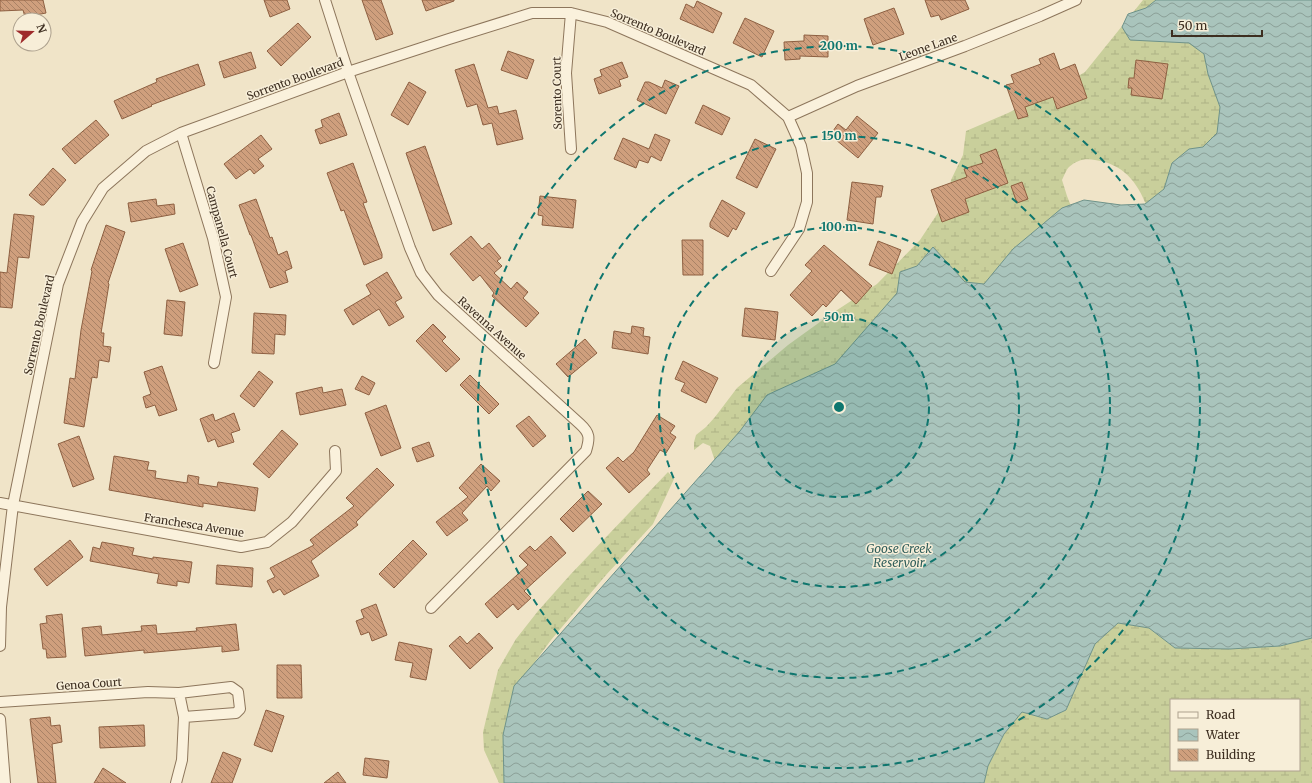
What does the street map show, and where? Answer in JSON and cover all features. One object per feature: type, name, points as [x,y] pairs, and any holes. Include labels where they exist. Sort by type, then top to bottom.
[{"type":"street","name":"Ravenna Avenue","points":[[325,0],[348,72],[410,248],[421,273],[438,295],[587,430],[589,441],[586,451],[431,608]]},
{"type":"street","name":"Leone Lane","points":[[788,117],[857,86],[965,46],[1076,0]]},
{"type":"street","name":"Sorrento Boulevard","points":[[0,646],[1,607],[13,506],[58,284],[82,222],[103,188],[146,151],[181,133],[348,72],[532,13],[571,13],[607,22],[750,85],[788,117],[801,146],[807,173],[807,202],[798,229],[771,271]]},
{"type":"street","name":"Sorento Court","points":[[570,149],[566,72],[571,13]]},
{"type":"street","name":"Campanella Court","points":[[181,133],[213,238],[226,297],[214,363]]},
{"type":"street","name":"Franchesca Avenue","points":[[0,503],[241,547],[267,542],[292,522],[336,471],[335,451]]},
{"type":"street","name":"Genoa Court","points":[[0,702],[148,692],[179,693],[231,686],[238,692],[240,709],[236,713],[184,718]]},
{"type":"street","points":[[176,783],[182,760],[184,718],[179,693]]},
{"type":"street","points":[[0,719],[5,783]]},
{"type":"green space","points":[[1143,0],[1312,0],[1312,65],[1147,207],[1139,189],[1134,182],[1128,175],[1114,165],[1088,159],[1078,161],[1068,168],[1062,180],[1073,211],[1094,243],[715,461],[710,446],[703,443],[694,450],[696,435],[715,417],[737,388],[788,345],[831,314],[877,284],[920,240],[949,196],[951,180],[963,155],[966,131],[1008,113],[1056,89],[1085,72]]},
{"type":"green space","points":[[668,472],[674,479],[653,524],[606,575],[551,640],[515,689],[519,783],[499,783],[484,750],[483,732],[498,670],[516,639],[538,611],[570,575]]},
{"type":"green space","points":[[1118,623],[1149,628],[1175,648],[1230,649],[1280,646],[1312,638],[1312,783],[984,783],[988,766],[1004,734],[1022,712],[1047,719],[1066,710],[1095,644]]},
{"type":"water","name":"Goose Creek Reservoir","points":[[1156,0],[1312,0],[1312,638],[1280,646],[1230,649],[1175,648],[1149,628],[1118,623],[1095,644],[1066,710],[1047,719],[1022,712],[1004,734],[988,766],[984,783],[504,783],[503,735],[514,686],[740,431],[767,395],[835,364],[897,293],[900,272],[917,266],[933,247],[965,282],[984,284],[1013,249],[1062,208],[1084,200],[1121,205],[1145,204],[1164,189],[1172,163],[1189,149],[1203,147],[1217,133],[1220,107],[1208,74],[1204,54],[1189,43],[1130,40],[1122,27],[1128,14],[1146,8]]},
{"type":"building","points":[[0,0],[43,0],[46,12],[24,12],[23,10],[0,11]]},
{"type":"building","points":[[264,0],[287,0],[290,9],[270,17]]},
{"type":"building","points":[[362,0],[381,0],[393,34],[376,40]]},
{"type":"building","points":[[422,0],[454,0],[454,1],[426,11]]},
{"type":"building","points":[[925,0],[965,0],[969,9],[941,20],[939,15],[931,17]]},
{"type":"building","points":[[697,1],[722,13],[713,33],[680,19],[686,4],[694,8]]},
{"type":"building","points":[[894,8],[904,34],[873,45],[864,19]]},
{"type":"building","points":[[745,18],[774,31],[762,57],[733,43]]},
{"type":"building","points":[[298,23],[311,37],[281,66],[267,51]]},
{"type":"building","points":[[804,35],[828,36],[828,57],[800,56],[800,59],[785,60],[784,42],[804,41]]},
{"type":"building","points":[[508,51],[534,60],[527,79],[501,70]]},
{"type":"building","points":[[251,52],[256,68],[224,78],[219,62]]},
{"type":"building","points":[[1054,53],[1060,70],[1075,64],[1087,98],[1057,109],[1053,97],[1025,107],[1028,116],[1018,119],[1006,85],[1014,83],[1011,75],[1041,64],[1039,59]]},
{"type":"building","points":[[1136,60],[1168,64],[1162,99],[1131,95],[1132,88],[1128,88],[1129,78],[1134,78]]},
{"type":"building","points":[[622,62],[628,77],[619,80],[621,86],[599,94],[594,79],[602,76],[600,70]]},
{"type":"building","points":[[198,64],[205,85],[151,105],[152,106],[122,119],[114,101],[157,82],[156,79]]},
{"type":"building","points":[[474,64],[488,108],[497,106],[499,114],[516,110],[523,139],[497,145],[492,123],[483,125],[477,104],[467,107],[455,70]]},
{"type":"building","points":[[665,80],[679,86],[666,114],[637,100],[645,82],[649,82],[662,88]]},
{"type":"building","points":[[409,82],[426,92],[408,125],[391,115]]},
{"type":"building","points":[[703,105],[730,118],[722,135],[695,123]]},
{"type":"building","points":[[339,113],[347,135],[320,144],[315,130],[323,127],[321,120]]},
{"type":"building","points":[[857,116],[878,133],[858,158],[830,135],[838,124],[846,130]]},
{"type":"building","points":[[96,120],[109,135],[75,164],[62,149]]},
{"type":"building","points":[[655,134],[670,140],[661,161],[651,156],[648,163],[639,160],[636,168],[614,159],[623,138],[649,149]]},
{"type":"building","points":[[261,135],[272,149],[258,159],[264,166],[254,174],[250,169],[236,179],[224,164]]},
{"type":"building","points":[[755,139],[776,149],[757,188],[736,178]]},
{"type":"building","points":[[425,146],[452,224],[433,231],[406,153]]},
{"type":"building","points":[[996,149],[1008,183],[965,199],[969,212],[942,222],[931,190],[967,177],[964,169],[983,163],[980,155]]},
{"type":"building","points":[[353,163],[367,202],[363,203],[382,254],[382,258],[364,265],[344,210],[341,211],[327,173]]},
{"type":"building","points":[[53,168],[66,180],[44,205],[41,205],[29,195]]},
{"type":"building","points":[[852,182],[883,186],[881,197],[876,197],[873,224],[847,220]]},
{"type":"building","points":[[1022,182],[1028,199],[1017,203],[1011,186]]},
{"type":"building","points":[[540,196],[576,200],[573,228],[542,225],[543,216],[538,215]]},
{"type":"building","points":[[156,199],[157,206],[174,204],[175,214],[131,222],[128,203]]},
{"type":"building","points":[[256,199],[270,238],[272,237],[278,255],[287,251],[292,268],[285,271],[288,282],[270,288],[239,205]]},
{"type":"building","points":[[722,200],[745,213],[736,230],[733,228],[728,237],[710,227],[710,223]]},
{"type":"building","points":[[14,214],[34,216],[29,258],[18,257],[12,308],[0,307],[0,272],[7,273]]},
{"type":"building","points":[[106,225],[125,232],[108,283],[101,333],[104,333],[103,346],[111,347],[109,362],[99,360],[97,378],[92,377],[84,427],[64,423],[70,378],[75,379],[91,270]]},
{"type":"building","points":[[471,236],[482,249],[489,243],[501,258],[497,261],[502,266],[494,273],[511,289],[517,282],[528,292],[523,298],[539,313],[526,327],[492,296],[494,293],[480,275],[473,281],[450,254]]},
{"type":"building","points":[[682,240],[703,240],[703,275],[683,275]]},
{"type":"building","points":[[878,241],[901,250],[892,274],[869,265]]},
{"type":"building","points":[[183,243],[198,285],[180,292],[165,249]]},
{"type":"building","points":[[824,245],[872,286],[856,304],[841,290],[826,307],[823,304],[812,316],[790,295],[812,271],[805,265]]},
{"type":"building","points":[[387,272],[402,298],[395,302],[404,317],[389,326],[379,309],[353,325],[344,310],[371,294],[366,285]]},
{"type":"building","points":[[167,300],[185,302],[182,336],[164,334]]},
{"type":"building","points":[[745,308],[778,312],[775,340],[742,336]]},
{"type":"building","points":[[254,313],[286,315],[285,335],[275,334],[274,354],[252,353]]},
{"type":"building","points":[[433,324],[446,337],[442,341],[460,359],[446,372],[416,341]]},
{"type":"building","points":[[632,326],[644,328],[643,336],[650,337],[648,354],[612,348],[614,331],[631,334]]},
{"type":"building","points":[[585,339],[597,353],[568,377],[556,364]]},
{"type":"building","points":[[683,361],[718,378],[706,403],[681,391],[685,383],[675,379]]},
{"type":"building","points":[[162,366],[177,410],[159,416],[155,405],[146,408],[143,397],[151,394],[144,372]]},
{"type":"building","points":[[259,371],[273,382],[254,407],[240,396]]},
{"type":"building","points":[[470,375],[499,404],[489,414],[460,385]]},
{"type":"building","points":[[362,376],[375,383],[369,395],[355,389]]},
{"type":"building","points":[[322,387],[323,393],[342,389],[346,405],[300,415],[296,393]]},
{"type":"building","points":[[386,405],[401,448],[381,456],[365,413]]},
{"type":"building","points":[[234,413],[240,430],[231,433],[234,442],[218,447],[215,439],[208,442],[200,419],[213,414],[215,421]]},
{"type":"building","points":[[657,415],[675,426],[670,433],[676,437],[666,453],[660,450],[647,470],[650,474],[629,493],[606,468],[618,457],[623,462],[634,452]]},
{"type":"building","points":[[529,416],[546,436],[533,447],[516,426]]},
{"type":"building","points":[[282,430],[298,444],[269,478],[253,464]]},
{"type":"building","points":[[79,436],[94,479],[73,487],[58,444]]},
{"type":"building","points":[[429,442],[434,456],[417,462],[412,448]]},
{"type":"building","points":[[114,456],[149,462],[147,470],[156,471],[155,478],[187,483],[188,475],[199,477],[198,484],[217,487],[218,482],[258,488],[255,511],[203,503],[203,507],[109,490]]},
{"type":"building","points":[[481,464],[500,481],[491,491],[487,486],[462,513],[468,520],[447,536],[436,522],[468,497],[459,488]]},
{"type":"building","points":[[377,468],[394,485],[356,522],[358,525],[311,561],[319,576],[284,595],[280,589],[273,593],[267,581],[275,577],[270,568],[314,545],[310,540],[354,506],[346,498]]},
{"type":"building","points":[[588,491],[602,504],[573,532],[560,519]]},
{"type":"building","points":[[551,536],[566,553],[524,591],[531,598],[518,610],[513,604],[497,618],[485,604],[528,565],[519,556],[530,546],[535,551]]},
{"type":"building","points":[[70,540],[83,557],[47,586],[34,569]]},
{"type":"building","points":[[413,540],[427,554],[394,588],[379,574]]},
{"type":"building","points":[[102,542],[134,548],[132,555],[153,559],[153,557],[192,562],[189,583],[177,581],[177,586],[157,583],[159,574],[90,561],[93,547],[100,549]]},
{"type":"building","points":[[217,565],[253,568],[252,587],[216,584]]},
{"type":"building","points":[[376,604],[387,635],[372,641],[369,632],[361,635],[356,621],[364,618],[361,610]]},
{"type":"building","points":[[62,614],[66,657],[47,658],[46,649],[43,649],[40,624],[47,623],[46,616]]},
{"type":"building","points":[[236,624],[239,650],[222,652],[222,646],[144,653],[144,650],[85,656],[82,628],[101,626],[102,635],[142,631],[141,626],[156,625],[157,634],[197,631],[196,628]]},
{"type":"building","points":[[479,633],[493,648],[470,669],[449,646],[460,636],[467,644]]},
{"type":"building","points":[[399,642],[432,649],[426,680],[410,677],[413,663],[395,660]]},
{"type":"building","points":[[277,665],[301,665],[302,698],[277,698]]},
{"type":"building","points":[[266,710],[284,716],[272,752],[254,745]]},
{"type":"building","points":[[50,717],[51,726],[60,725],[62,742],[52,744],[56,783],[38,783],[30,719]]},
{"type":"building","points":[[144,725],[145,746],[100,748],[99,727]]},
{"type":"building","points":[[223,752],[241,759],[232,783],[211,783]]},
{"type":"building","points":[[365,758],[389,761],[387,778],[363,775]]},
{"type":"building","points":[[103,768],[126,783],[94,783]]},
{"type":"building","points":[[338,772],[346,783],[324,783]]}]
